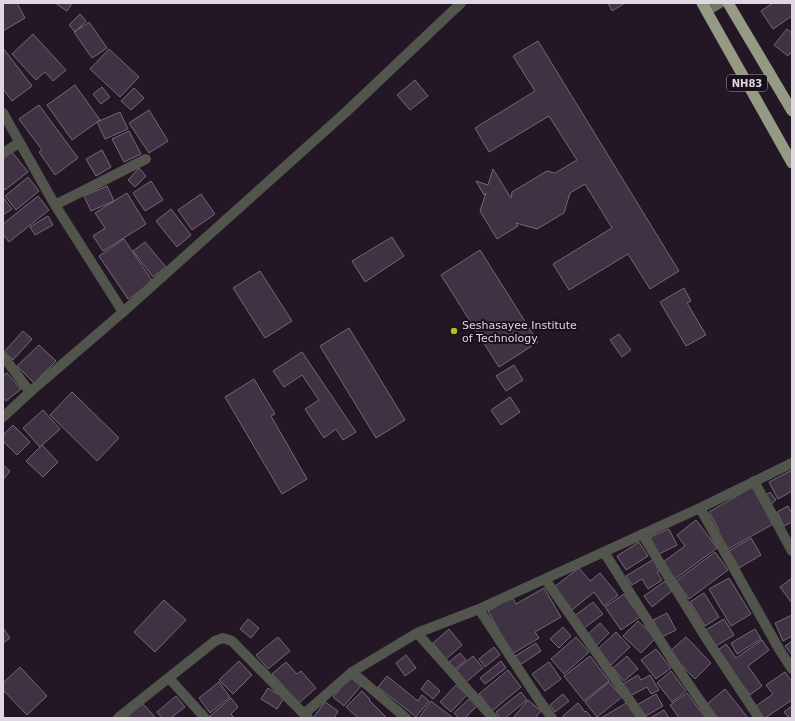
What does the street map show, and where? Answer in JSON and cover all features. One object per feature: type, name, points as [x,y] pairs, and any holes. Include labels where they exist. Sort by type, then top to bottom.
[{"type":"highway","name":"NH83","points":[[728,3],[792,111]]},
{"type":"highway","name":"NH83","points":[[704,7],[792,163]]},
{"type":"main road","points":[[704,7],[720,3]]},
{"type":"street","points":[[3,417],[123,312],[346,112],[461,3]]},
{"type":"street","points":[[3,113],[55,206],[123,312]]},
{"type":"street","points":[[3,153],[19,143]]},
{"type":"street","points":[[55,206],[146,159]]},
{"type":"street","points":[[3,356],[30,392]]},
{"type":"street","points":[[118,718],[215,641],[223,638],[232,641],[306,716],[352,672],[417,632],[479,610],[700,508],[792,463]]},
{"type":"street","points":[[754,481],[792,551]]},
{"type":"street","points":[[700,508],[792,669]]},
{"type":"street","points":[[642,534],[704,635],[759,718]]},
{"type":"street","points":[[604,552],[677,667],[712,718]]},
{"type":"street","points":[[545,579],[642,718]]},
{"type":"street","points":[[479,610],[552,718]]},
{"type":"street","points":[[417,632],[493,718]]},
{"type":"street","points":[[352,672],[406,718]]},
{"type":"street","points":[[169,678],[205,718]]},
{"type":"building","points":[[3,3],[17,3],[25,18],[3,31]]},
{"type":"building","points":[[55,3],[72,3],[67,11]]},
{"type":"building","points":[[608,3],[625,3],[612,11]]},
{"type":"building","points":[[773,3],[792,3],[792,16],[773,29],[761,11]]},
{"type":"building","points":[[80,14],[86,21],[75,32],[69,25]]},
{"type":"building","points":[[89,22],[107,48],[92,58],[74,32]]},
{"type":"building","points":[[787,29],[792,33],[792,51],[788,56],[774,45]]},
{"type":"building","points":[[33,34],[66,70],[53,81],[45,72],[36,80],[12,54]]},
{"type":"building","points":[[538,41],[679,271],[650,289],[628,254],[569,290],[553,264],[612,228],[585,184],[570,193],[564,213],[537,229],[516,223],[518,226],[497,239],[480,211],[486,193],[484,195],[476,181],[488,185],[493,169],[511,198],[512,192],[547,171],[555,173],[577,160],[549,116],[489,152],[475,128],[535,91],[513,56]]},
{"type":"building","points":[[3,48],[32,86],[12,101],[3,89]]},
{"type":"building","points":[[109,49],[139,77],[120,97],[90,69]]},
{"type":"building","points":[[415,80],[428,96],[410,110],[397,95]]},
{"type":"building","points":[[75,85],[100,120],[72,140],[47,105]]},
{"type":"building","points":[[102,87],[110,97],[101,104],[93,94]]},
{"type":"building","points":[[134,88],[144,98],[131,110],[121,101]]},
{"type":"building","points":[[39,105],[78,158],[55,175],[39,152],[42,150],[19,119]]},
{"type":"building","points":[[149,110],[168,141],[149,153],[129,123]]},
{"type":"building","points":[[120,112],[128,129],[105,139],[97,122]]},
{"type":"building","points":[[129,131],[141,154],[124,162],[112,139]]},
{"type":"building","points":[[102,150],[111,167],[96,176],[86,159]]},
{"type":"building","points":[[12,152],[28,172],[5,190],[3,187],[3,159]]},
{"type":"building","points":[[139,168],[146,176],[135,187],[128,180]]},
{"type":"building","points":[[28,177],[39,191],[16,210],[5,196]]},
{"type":"building","points":[[151,181],[163,200],[145,211],[133,193]]},
{"type":"building","points":[[107,186],[114,201],[91,211],[84,196]]},
{"type":"building","points":[[127,193],[146,224],[103,251],[93,236],[105,228],[95,213]]},
{"type":"building","points":[[201,194],[215,214],[192,230],[178,210]]},
{"type":"building","points":[[38,196],[49,210],[9,242],[3,234],[3,224]]},
{"type":"building","points":[[3,197],[12,209],[3,215]]},
{"type":"building","points":[[171,209],[191,235],[177,247],[156,221]]},
{"type":"building","points":[[48,216],[53,225],[35,235],[30,227]]},
{"type":"building","points":[[392,237],[404,256],[365,282],[352,261]]},
{"type":"building","points":[[124,239],[153,282],[128,299],[99,256]]},
{"type":"building","points":[[145,242],[166,267],[153,277],[133,251]]},
{"type":"building","points":[[480,250],[538,342],[499,367],[441,275]]},
{"type":"building","points":[[260,271],[292,321],[265,338],[233,288]]},
{"type":"building","points":[[684,288],[691,301],[687,303],[706,335],[686,346],[660,302]]},
{"type":"building","points":[[349,328],[405,420],[376,438],[320,346]]},
{"type":"building","points":[[23,331],[32,339],[13,360],[4,352]]},
{"type":"building","points":[[619,334],[631,350],[622,357],[610,340]]},
{"type":"building","points":[[39,345],[56,361],[34,383],[17,366]]},
{"type":"building","points":[[302,352],[356,432],[343,440],[336,429],[324,438],[305,409],[319,400],[302,375],[284,387],[273,371]]},
{"type":"building","points":[[514,365],[523,380],[506,391],[496,376]]},
{"type":"building","points":[[7,373],[21,389],[6,401],[3,397],[3,376]]},
{"type":"building","points":[[254,379],[275,414],[271,416],[307,479],[282,494],[225,397]]},
{"type":"building","points":[[72,392],[119,438],[97,461],[50,415]]},
{"type":"building","points":[[510,397],[520,412],[501,425],[491,410]]},
{"type":"building","points":[[43,410],[60,429],[40,447],[23,428]]},
{"type":"building","points":[[13,425],[30,442],[17,455],[3,441],[3,435]]},
{"type":"building","points":[[42,445],[58,462],[43,477],[26,461]]},
{"type":"building","points":[[3,465],[10,471],[3,480]]},
{"type":"building","points":[[792,470],[792,491],[778,499],[769,482]]},
{"type":"building","points":[[754,486],[775,523],[728,549],[717,531],[719,530],[709,512]]},
{"type":"building","points":[[770,492],[776,500],[770,505],[764,496]]},
{"type":"building","points":[[788,506],[792,514],[792,522],[784,526],[777,512]]},
{"type":"building","points":[[696,520],[717,548],[675,579],[663,562],[685,546],[677,535]]},
{"type":"building","points":[[669,529],[677,545],[659,554],[650,537]]},
{"type":"building","points":[[751,538],[761,555],[739,568],[729,551]]},
{"type":"building","points":[[639,542],[648,556],[626,570],[617,556]]},
{"type":"building","points":[[715,552],[728,570],[689,599],[676,581]]},
{"type":"building","points":[[654,559],[661,570],[657,572],[662,580],[648,589],[642,579],[632,585],[626,576]]},
{"type":"building","points":[[579,568],[590,581],[600,573],[618,595],[604,606],[594,592],[572,610],[554,587]]},
{"type":"building","points":[[729,578],[751,614],[731,626],[709,589]]},
{"type":"building","points":[[792,578],[792,601],[791,602],[780,587]]},
{"type":"building","points":[[665,581],[672,591],[652,607],[644,596]]},
{"type":"building","points":[[544,588],[561,617],[535,632],[539,638],[512,654],[488,611],[512,597],[516,604]]},
{"type":"building","points":[[704,593],[719,617],[705,626],[690,602]]},
{"type":"building","points":[[624,594],[640,617],[621,630],[605,607]]},
{"type":"building","points":[[164,600],[186,620],[155,652],[134,632]]},
{"type":"building","points":[[593,602],[603,614],[583,629],[573,617]]},
{"type":"building","points":[[667,613],[676,630],[662,637],[653,620]]},
{"type":"building","points":[[792,615],[792,636],[783,641],[775,623]]},
{"type":"building","points":[[248,619],[259,628],[251,638],[240,629]]},
{"type":"building","points":[[724,619],[734,635],[714,647],[704,631]]},
{"type":"building","points":[[638,621],[656,638],[641,653],[623,636]]},
{"type":"building","points":[[600,623],[609,633],[596,646],[586,636]]},
{"type":"building","points":[[563,627],[571,636],[559,648],[550,639]]},
{"type":"building","points":[[3,628],[10,638],[3,643]]},
{"type":"building","points":[[449,629],[462,645],[446,659],[433,643]]},
{"type":"building","points":[[755,629],[761,639],[737,654],[731,643]]},
{"type":"building","points":[[616,632],[630,647],[611,665],[597,650]]},
{"type":"building","points":[[278,637],[290,651],[268,669],[256,655]]},
{"type":"building","points":[[576,637],[589,652],[564,674],[551,659]]},
{"type":"building","points":[[686,637],[711,663],[695,679],[669,652]]},
{"type":"building","points":[[762,640],[769,650],[748,666],[762,686],[750,695],[717,651],[726,644],[736,658]]},
{"type":"building","points":[[792,641],[792,655],[785,646]]},
{"type":"building","points":[[536,643],[541,651],[520,665],[514,657]]},
{"type":"building","points":[[494,647],[500,655],[485,667],[479,659]]},
{"type":"building","points":[[656,649],[671,668],[656,679],[641,660]]},
{"type":"building","points":[[460,653],[466,660],[455,669],[449,662]]},
{"type":"building","points":[[406,655],[416,668],[405,676],[396,663]]},
{"type":"building","points":[[473,656],[483,668],[466,682],[456,670]]},
{"type":"building","points":[[590,656],[609,681],[584,701],[564,676]]},
{"type":"building","points":[[627,656],[638,669],[624,681],[613,668]]},
{"type":"building","points":[[239,661],[252,675],[233,694],[219,680]]},
{"type":"building","points":[[501,661],[506,668],[485,684],[480,678]]},
{"type":"building","points":[[286,662],[297,674],[301,671],[316,688],[299,703],[272,674]]},
{"type":"building","points":[[549,662],[561,679],[545,691],[532,674]]},
{"type":"building","points":[[20,667],[47,696],[27,715],[3,690],[3,683]]},
{"type":"building","points":[[508,670],[521,687],[492,711],[479,694]]},
{"type":"building","points":[[671,671],[686,691],[672,702],[657,683]]},
{"type":"building","points":[[785,672],[792,682],[792,700],[764,718],[756,706],[773,694],[766,685]]},
{"type":"building","points":[[638,675],[641,680],[650,675],[659,690],[651,694],[647,687],[630,696],[623,684]]},
{"type":"building","points":[[387,676],[418,701],[422,695],[429,701],[416,717],[378,687]]},
{"type":"building","points":[[350,677],[361,686],[344,706],[333,697]]},
{"type":"building","points":[[428,680],[440,691],[433,699],[421,689]]},
{"type":"building","points":[[219,682],[230,697],[210,713],[199,698]]},
{"type":"building","points":[[609,682],[622,697],[597,717],[585,702]]},
{"type":"building","points":[[456,685],[467,695],[451,712],[440,702]]},
{"type":"building","points":[[268,688],[284,698],[277,709],[261,699]]},
{"type":"building","points":[[725,689],[748,718],[718,718],[707,704]]},
{"type":"building","points":[[362,691],[387,718],[358,718],[346,707]]},
{"type":"building","points":[[521,692],[527,700],[505,718],[500,718],[496,712]]},
{"type":"building","points":[[687,693],[706,718],[679,718],[670,705]]},
{"type":"building","points":[[563,694],[569,701],[555,712],[550,705]]},
{"type":"building","points":[[656,694],[663,706],[644,717],[637,705]]},
{"type":"building","points":[[176,696],[185,707],[171,718],[162,718],[157,712]]},
{"type":"building","points":[[231,698],[238,707],[231,714],[234,718],[212,718],[210,716]]},
{"type":"building","points":[[470,698],[478,705],[465,718],[459,718],[454,713]]},
{"type":"building","points":[[528,700],[541,711],[535,718],[513,718]]},
{"type":"building","points":[[431,701],[453,718],[419,718]]},
{"type":"building","points":[[325,702],[338,711],[334,718],[313,718]]},
{"type":"building","points":[[628,702],[638,718],[601,718]]},
{"type":"building","points":[[142,703],[156,718],[126,718]]},
{"type":"building","points":[[578,703],[591,717],[564,718],[563,716]]},
{"type":"building","points":[[792,706],[792,718],[789,718],[784,712]]},
{"type":"building","points":[[664,710],[669,718],[650,718]]},
{"type":"place","name":"Seshasayee Institute of Technology","points":[[454,331]]}]
